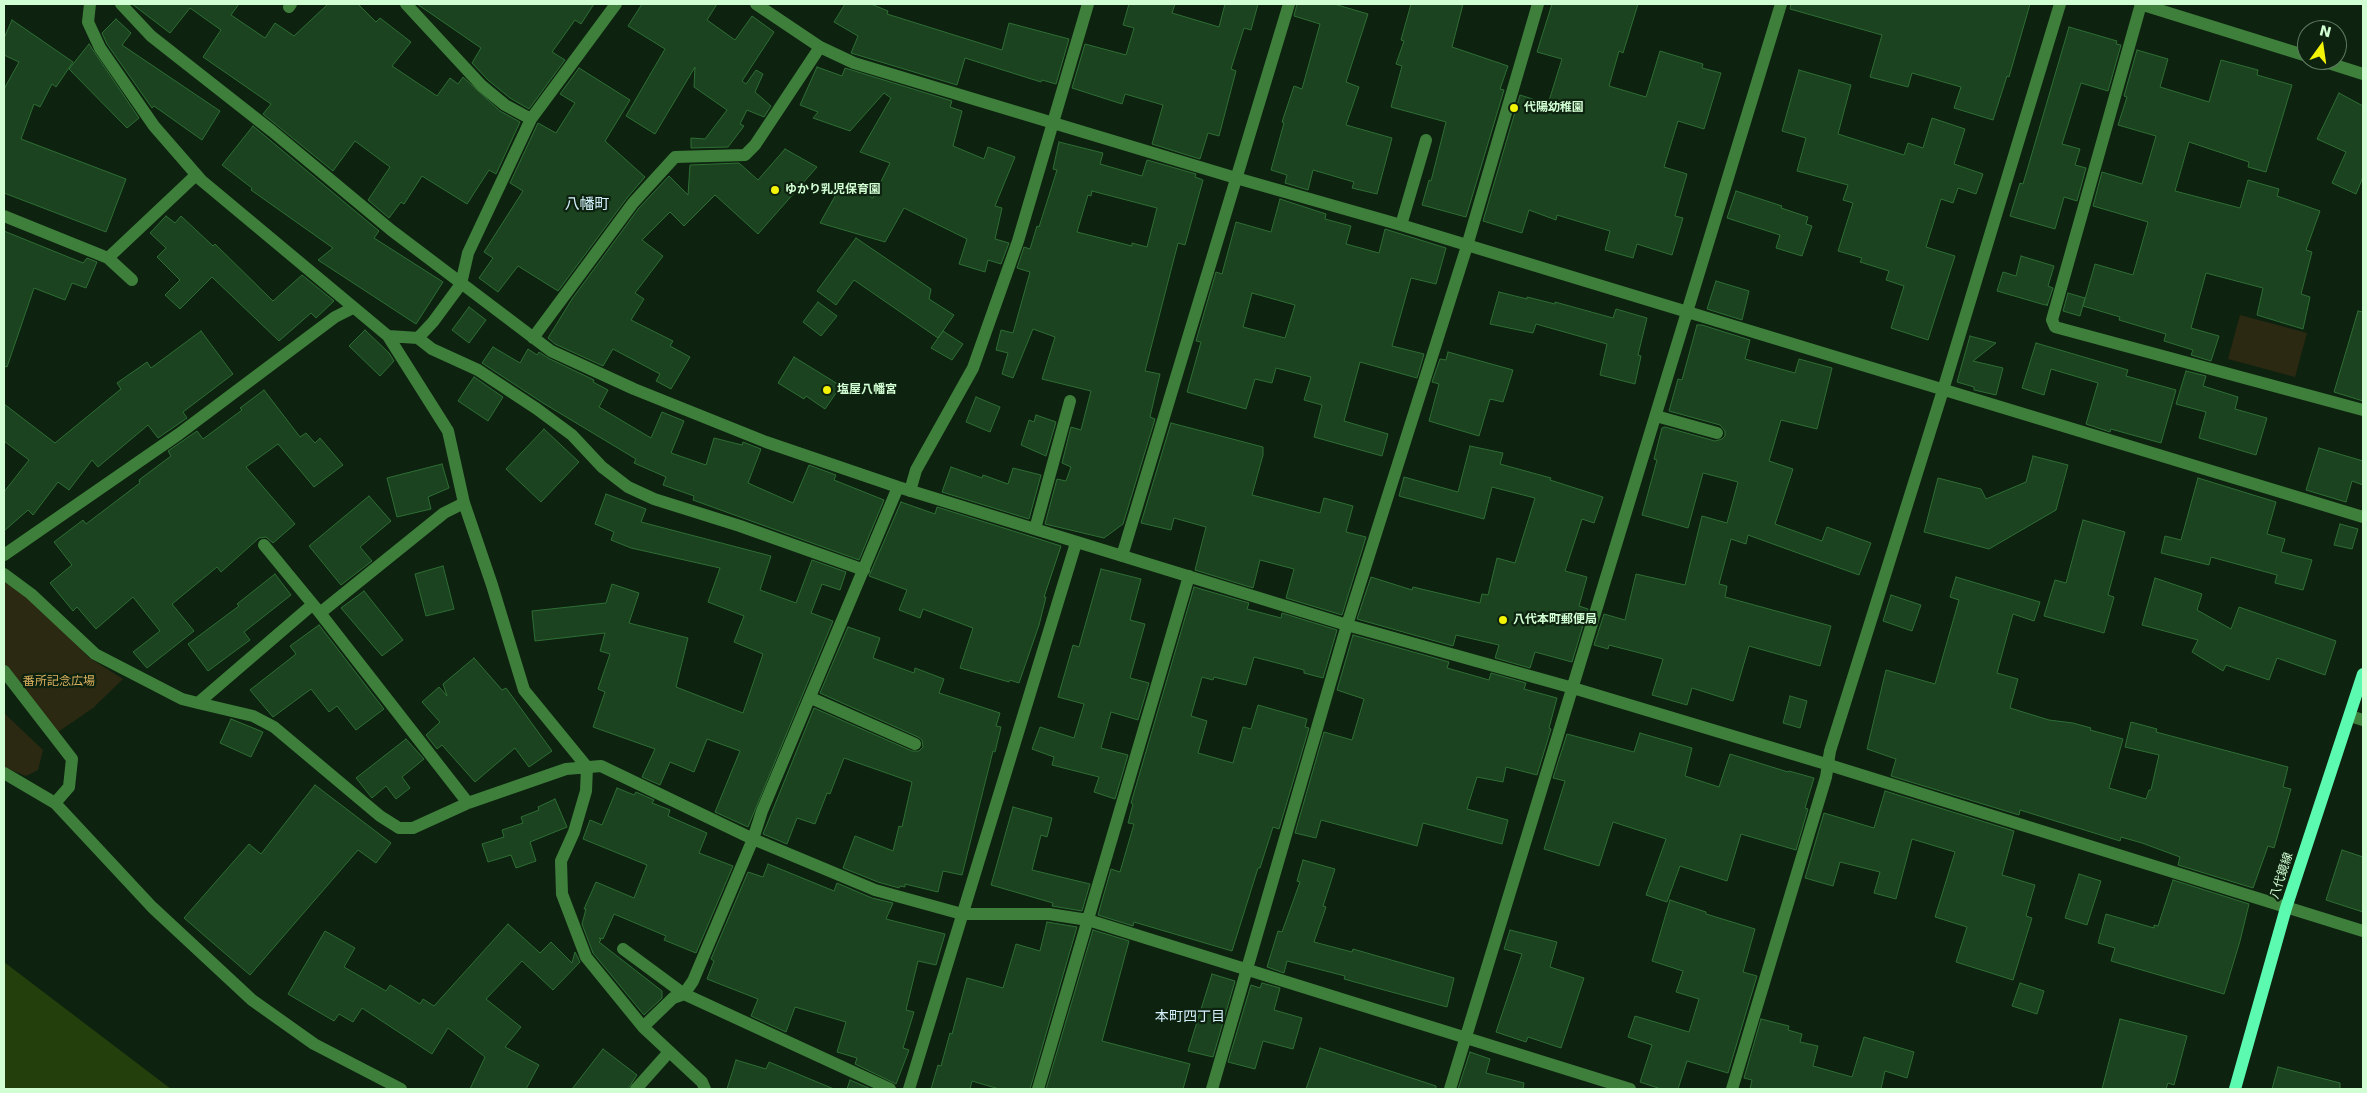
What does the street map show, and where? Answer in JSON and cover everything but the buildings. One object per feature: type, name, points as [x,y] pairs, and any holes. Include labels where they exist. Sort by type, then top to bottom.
[{"type":"main road","name":"八代鏡線","points":[[2235,1089],[2286,908],[2363,674]]},
{"type":"street","points":[[90,4],[88,22],[100,48],[154,126],[196,175],[388,336],[448,431],[464,503],[492,584],[524,690],[587,767],[586,791],[574,832],[560,861],[562,894],[586,957],[643,1027],[702,1082],[705,1089]]},
{"type":"street","points":[[122,4],[151,36],[461,284],[550,351],[634,389],[766,442],[904,489],[1076,543],[1347,625],[1573,688],[1826,764],[2363,931]]},
{"type":"street","points":[[406,4],[482,86],[505,105],[531,120]]},
{"type":"street","points":[[418,338],[433,322],[461,284],[468,253],[531,120],[616,4]]},
{"type":"street","points":[[756,4],[820,47],[854,63],[1236,178],[1402,225],[1686,310],[2363,517]]},
{"type":"street","points":[[643,1027],[673,998],[684,994],[693,981],[753,839],[762,811],[864,570],[904,489],[973,368],[1018,241],[1088,4]]},
{"type":"street","points":[[1122,556],[1289,4]]},
{"type":"street","points":[[1212,1089],[1347,625],[1467,246],[1538,4]]},
{"type":"street","points":[[1450,1089],[1656,416],[1686,310],[1781,4]]},
{"type":"street","points":[[1732,1089],[1826,777],[1826,764],[1944,390],[2060,4]]},
{"type":"street","points":[[2297,53],[2140,4],[2052,320],[2055,327],[2363,410]]},
{"type":"street","points":[[533,338],[633,203],[675,157],[745,155],[755,145],[820,47]]},
{"type":"street","points":[[2347,69],[2363,74]]},
{"type":"street","points":[[1402,225],[1426,140]]},
{"type":"street","points":[[108,258],[196,175]]},
{"type":"street","points":[[4,216],[108,258],[132,280]]},
{"type":"street","points":[[4,555],[179,434],[334,317],[354,308]]},
{"type":"street","points":[[388,336],[418,338],[432,349],[478,370],[572,435],[602,467],[628,487],[654,499],[749,529],[864,570]]},
{"type":"street","points":[[1035,529],[1070,401]]},
{"type":"street","points":[[1656,416],[1716,433]]},
{"type":"street","points":[[198,703],[316,609],[444,513],[464,503]]},
{"type":"street","points":[[909,1089],[1076,543]]},
{"type":"street","points":[[264,545],[468,803]]},
{"type":"street","points":[[4,574],[31,594],[95,654],[182,699],[254,716],[274,727],[380,816],[399,828],[413,828],[468,803],[566,769],[601,766],[753,839],[875,890],[962,914],[1049,914],[1088,920],[1630,1089]]},
{"type":"street","points":[[1038,1089],[1189,576]]},
{"type":"street","points":[[4,671],[72,760],[69,787],[55,803]]},
{"type":"street","points":[[811,698],[915,744]]},
{"type":"street","points":[[2350,716],[2363,720]]},
{"type":"street","points":[[4,773],[55,803],[152,907],[252,1000],[314,1044],[402,1089]]},
{"type":"street","points":[[623,949],[684,994],[890,1089]]},
{"type":"street","points":[[636,1089],[669,1052]]},
{"type":"green space","points":[[2240,315],[2307,333],[2295,377],[2228,359]]},
{"type":"green space","name":"番所記念広場","points":[[4,574],[31,594],[88,657],[123,679],[93,708],[52,736],[4,673]]},
{"type":"green space","points":[[4,713],[43,750],[38,770],[26,776],[4,767]]},
{"type":"shaded area","points":[[4,962],[171,1089],[4,1089]]},
{"type":"place","name":"代陽幼稚園","points":[[1514,108]]},
{"type":"place","name":"ゆかり乳児保育園","points":[[775,190]]},
{"type":"place","name":"塩屋八幡宮","points":[[827,390]]},
{"type":"place","name":"八代本町郵便局","points":[[1503,620]]},
{"type":"district","name":"八幡町","points":[[587,205]]},
{"type":"district","name":"本町四丁目","points":[[1190,1017]]}]
